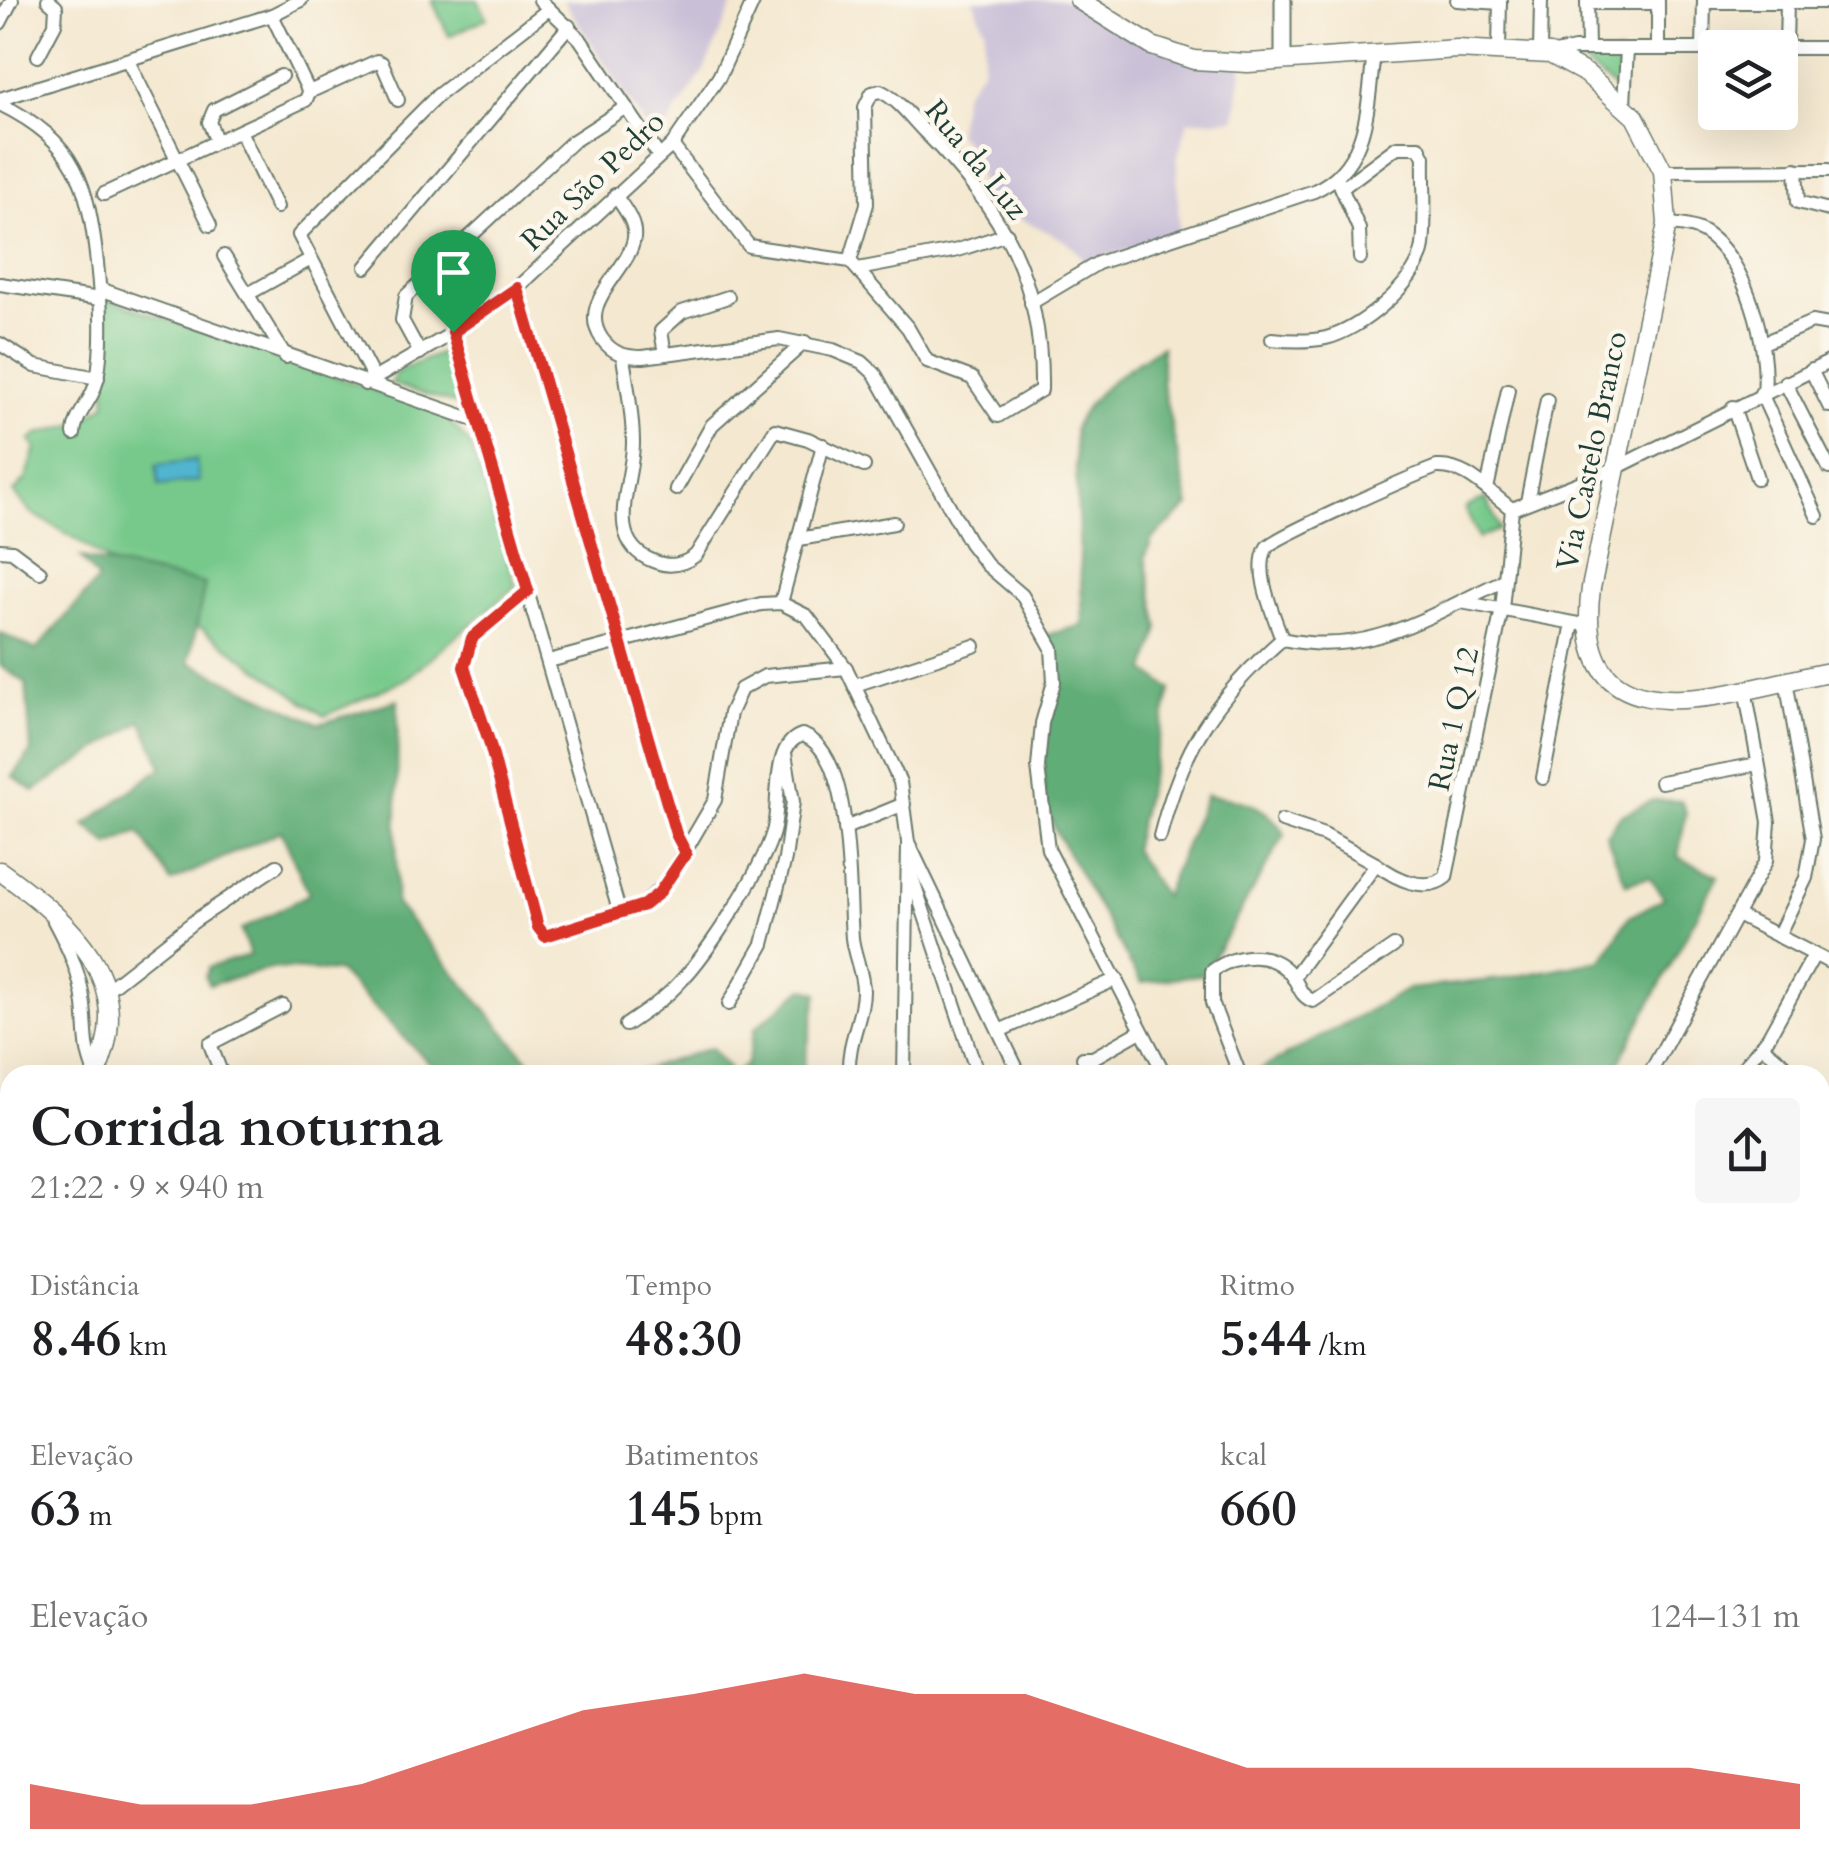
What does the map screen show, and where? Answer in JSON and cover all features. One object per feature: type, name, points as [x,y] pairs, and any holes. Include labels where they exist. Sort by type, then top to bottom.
[{"type":"main road","points":[[1084,2],[1152,46],[1194,60],[1284,61],[1374,52],[1500,49],[1545,53]]},
{"type":"main road","name":"Via Castelo Branco","points":[[1545,53],[1587,74],[1624,104],[1645,132],[1663,171],[1667,224],[1580,624]]},
{"type":"main road","points":[[1580,624],[1608,679],[1634,696],[1673,700],[1829,672]]},
{"type":"main road","points":[[0,870],[76,937],[112,991],[108,1042],[99,1065]]},
{"type":"street","points":[[0,24],[12,0]]},
{"type":"street","points":[[38,56],[57,19],[56,7],[48,0]]},
{"type":"street","points":[[0,102],[272,15],[301,0]]},
{"type":"street","name":"Rua São Pedro","points":[[370,382],[420,354],[517,288],[672,144],[719,78],[754,0]]},
{"type":"street","points":[[1283,0],[1284,61]]},
{"type":"street","points":[[1458,0],[1500,2],[1500,49]]},
{"type":"street","points":[[1541,0],[1545,53],[1698,49]]},
{"type":"street","points":[[1588,49],[1587,1],[1658,2],[1658,48]]},
{"type":"street","points":[[1707,30],[1704,1],[1828,1]]},
{"type":"street","points":[[1785,30],[1787,1]]},
{"type":"street","points":[[370,382],[299,238],[438,95],[544,4],[569,26],[659,156]]},
{"type":"street","points":[[272,15],[309,92]]},
{"type":"street","points":[[366,267],[569,26]]},
{"type":"street","points":[[1624,104],[1627,48]]},
{"type":"street","points":[[1798,48],[1829,48]]},
{"type":"street","points":[[1360,258],[1359,230],[1339,183],[1366,127],[1374,52]]},
{"type":"street","points":[[128,61],[210,225]]},
{"type":"street","points":[[104,194],[216,140],[240,133],[306,100],[309,92],[377,61],[398,100]]},
{"type":"street","points":[[216,140],[209,122],[214,110],[281,76]]},
{"type":"street","name":"Rua da Luz","points":[[876,90],[887,94],[932,139],[1007,234],[1023,264],[1042,358],[1040,390],[998,416],[972,378],[927,361],[908,328],[854,265],[866,204],[866,107],[876,90]]},
{"type":"street","points":[[0,102],[43,130],[81,176],[91,205],[100,294],[98,378],[74,434]]},
{"type":"street","points":[[420,354],[402,320],[406,296],[572,142],[626,106]]},
{"type":"street","points":[[240,133],[276,207]]},
{"type":"street","points":[[672,144],[749,246],[854,265],[958,250],[1007,234]]},
{"type":"street","points":[[1031,303],[1098,263],[1339,183],[1397,147],[1413,144],[1424,152],[1423,249],[1406,279],[1350,328],[1302,342],[1272,339]]},
{"type":"street","points":[[1796,170],[1798,202],[1829,210]]},
{"type":"street","points":[[1663,171],[1829,170]]},
{"type":"street","points":[[614,195],[630,218],[634,239],[599,300],[594,321],[603,340],[623,357],[633,440],[622,523],[628,541],[643,556],[678,565],[696,554],[770,433],[786,431],[864,466]]},
{"type":"street","points":[[1667,224],[1707,234],[1730,259],[1763,343],[1763,392],[1817,516]]},
{"type":"street","points":[[224,256],[286,357]]},
{"type":"street","points":[[248,294],[310,259]]},
{"type":"street","points":[[0,284],[100,294],[439,404],[477,421]]},
{"type":"street","points":[[517,288],[676,834],[686,853]]},
{"type":"street","points":[[665,354],[662,331],[671,319],[728,297]]},
{"type":"street","points":[[1763,343],[1812,322],[1829,325]]},
{"type":"street","points":[[453,332],[620,914]]},
{"type":"street","points":[[623,357],[766,338],[805,342],[852,357],[876,374],[970,543],[987,565],[1022,595],[1047,634],[1055,664],[1039,743],[1044,833],[1052,861],[1159,1065]]},
{"type":"street","points":[[676,489],[712,424],[805,342]]},
{"type":"street","points":[[0,344],[35,366],[98,378]]},
{"type":"street","points":[[1282,639],[1264,573],[1267,546],[1286,534],[1438,467],[1450,466],[1512,509],[1614,469],[1829,362]]},
{"type":"street","points":[[1811,370],[1829,406]]},
{"type":"street","points":[[1785,382],[1829,468]]},
{"type":"street","points":[[1487,489],[1508,390]]},
{"type":"street","points":[[1527,502],[1547,400]]},
{"type":"street","points":[[1733,407],[1757,478]]},
{"type":"street","points":[[781,603],[823,445]]},
{"type":"street","name":"Rua 1 Q 12","points":[[1376,864],[1396,877],[1427,885],[1442,881],[1450,866],[1502,609],[1512,509]]},
{"type":"street","points":[[798,539],[894,523]]},
{"type":"street","points":[[0,550],[12,551],[40,572]]},
{"type":"street","points":[[1160,836],[1182,761],[1204,722],[1231,687],[1282,639],[1350,646],[1504,581]]},
{"type":"street","points":[[528,591],[472,638],[464,667],[489,741],[541,935],[550,936],[620,914],[651,900],[686,853],[715,800],[730,713],[741,688],[766,676],[846,668]]},
{"type":"street","points":[[1460,602],[1580,624],[1543,778]]},
{"type":"street","points":[[550,660],[761,604],[781,603],[819,627],[855,685],[891,760],[904,804],[908,842],[904,1065]]},
{"type":"street","points":[[855,685],[974,646]]},
{"type":"street","points":[[1778,936],[1806,878],[1813,839],[1786,680]]},
{"type":"street","points":[[1654,1065],[1758,883],[1769,840],[1745,690]]},
{"type":"street","points":[[626,1025],[682,981],[757,866],[776,822],[784,751],[798,736],[820,744],[834,776],[845,828],[852,940],[863,996],[849,1044],[849,1065]]},
{"type":"street","points":[[729,1004],[763,944],[785,859],[793,802],[784,751]]},
{"type":"street","points":[[1661,782],[1758,764]]},
{"type":"street","points":[[845,828],[904,804]]},
{"type":"street","points":[[1282,822],[1324,835],[1376,864],[1294,978]]},
{"type":"street","points":[[908,842],[1015,1065]]},
{"type":"street","points":[[907,864],[975,1065]]},
{"type":"street","points":[[84,1007],[112,991],[196,920],[278,866]]},
{"type":"street","points":[[46,908],[70,950],[84,1007],[84,1044],[91,1065]]},
{"type":"street","points":[[1737,914],[1829,962]]},
{"type":"street","points":[[1236,1065],[1212,1003],[1212,971],[1222,964],[1259,956],[1294,978],[1304,997],[1313,1000],[1346,982],[1394,946]]},
{"type":"street","points":[[1746,1065],[1762,1046],[1814,954]]},
{"type":"street","points":[[999,1030],[1116,979]]},
{"type":"street","points":[[218,1065],[210,1044],[283,1006]]},
{"type":"street","points":[[1083,1058],[1093,1058],[1139,1032]]},
{"type":"street","points":[[1762,1046],[1786,1065]]},
{"type":"shaded area","points":[[563,0],[735,0],[703,72],[656,142]]},
{"type":"shaded area","points":[[973,0],[1079,0],[1152,46],[1243,63],[1235,119],[1188,121],[1177,160],[1179,235],[1087,262],[1066,241],[983,200],[975,153],[957,133],[963,94],[982,69],[985,29]]},
{"type":"green space","points":[[432,0],[478,0],[487,18],[449,36]]},
{"type":"green space","points":[[1620,54],[1617,90],[1573,55]]},
{"type":"green space","points":[[105,298],[443,413],[472,447],[516,586],[406,679],[324,716],[78,540],[30,512],[14,492],[26,479],[36,448],[30,441],[38,434],[76,424],[106,404]]},
{"type":"green space","points":[[1162,346],[1162,383],[1189,506],[1152,539],[1145,558],[1159,628],[1146,671],[1171,689],[1133,850],[1164,896],[1206,795],[1260,809],[1285,834],[1204,974],[1141,983],[1056,832],[1044,802],[1042,723],[1054,675],[1047,635],[1083,625],[1074,428],[1100,391]]},
{"type":"green space","points":[[446,351],[452,355],[462,406],[391,384],[396,372]]},
{"type":"green space","points":[[1486,498],[1500,529],[1479,538],[1465,508]]},
{"type":"green space","points":[[81,558],[205,584],[189,662],[319,724],[398,700],[396,904],[533,1065],[431,1065],[339,972],[273,968],[209,985],[205,977],[209,967],[250,955],[241,930],[309,894],[281,831],[171,882],[139,832],[109,845],[85,825],[162,767],[142,721],[34,791],[13,777],[31,751],[26,683],[0,666],[0,633],[36,650],[98,580]]},
{"type":"green space","points":[[1653,800],[1681,801],[1686,813],[1678,857],[1718,876],[1617,1065],[1269,1065],[1408,989],[1502,979],[1602,960],[1628,918],[1664,898],[1649,877],[1626,884],[1606,835],[1620,816]]},
{"type":"green space","points":[[804,988],[818,993],[804,1065],[745,1065],[755,1028]]},
{"type":"green space","points":[[711,1048],[726,1065],[659,1065]]},
{"type":"water","points":[[196,460],[199,481],[159,486],[156,465]]},
{"type":"route","points":[[517,288],[676,834],[686,853],[659,893],[644,905],[550,936],[541,935],[538,927],[489,741],[464,667],[465,651],[472,638],[528,591],[453,332],[517,288]]}]
